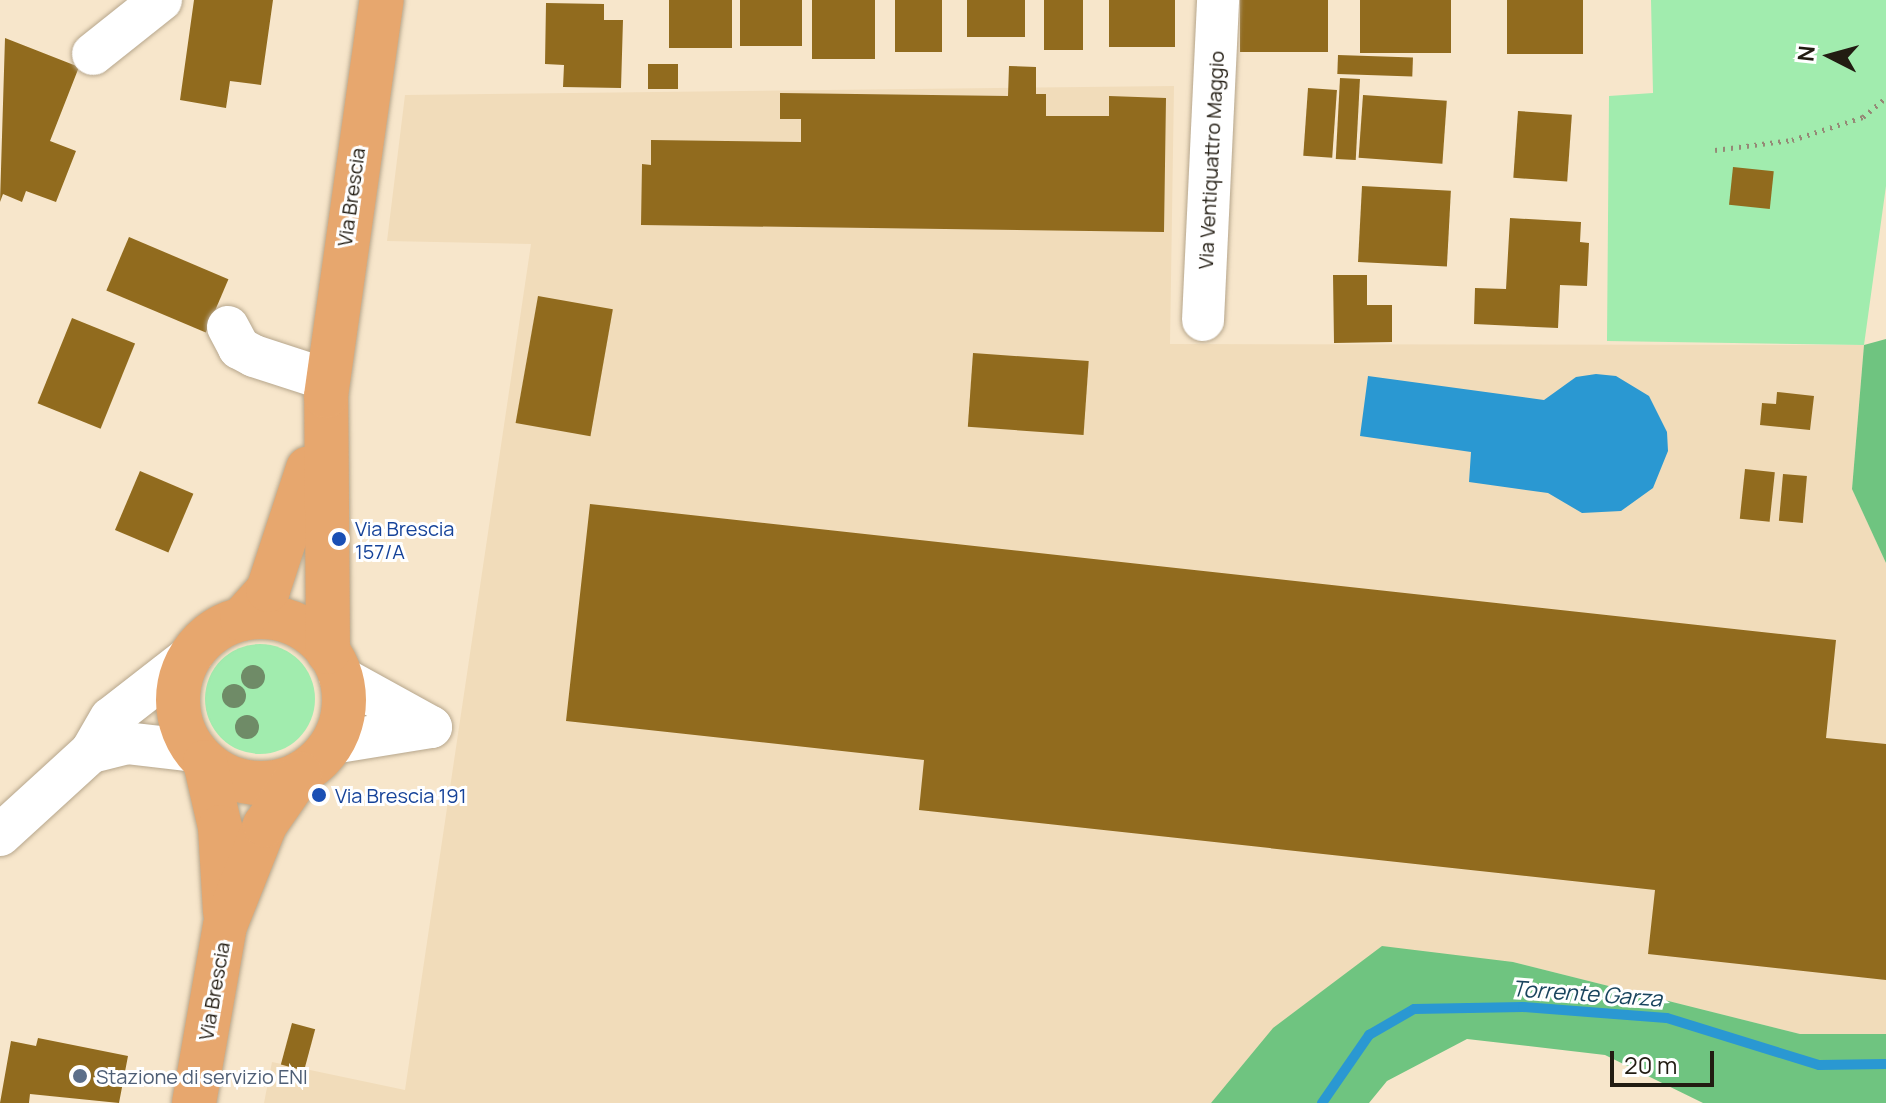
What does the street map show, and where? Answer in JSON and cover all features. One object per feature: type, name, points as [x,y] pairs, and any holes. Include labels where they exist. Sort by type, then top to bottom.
[{"type":"main road","name":"Via Brescia","points":[[225,926],[220,827],[200,756],[178,703],[192,655],[214,632],[242,619],[268,590],[291,534],[327,388],[382,0]]},
{"type":"main road","name":"Via Brescia","points":[[194,1103],[225,926],[265,825],[300,774],[332,743],[343,711],[334,664],[327,388]]},
{"type":"main road","points":[[242,619],[290,623],[334,664]]},
{"type":"main road","points":[[200,756],[250,782],[300,774]]},
{"type":"street","points":[[93,54],[161,0]]},
{"type":"street","points":[[167,44],[171,0]]},
{"type":"street","name":"Via Ventiquattro Maggio","points":[[1203,320],[1218,0]]},
{"type":"street","points":[[228,327],[239,348],[327,388]]},
{"type":"street","points":[[0,835],[91,752],[111,718],[192,655]]},
{"type":"street","points":[[332,743],[431,727],[334,664]]},
{"type":"street","points":[[91,752],[126,743],[200,756]]},
{"type":"path","points":[[1715,150],[1792,140],[1863,117],[1886,98]]},
{"type":"shaded area","points":[[1174,86],[1170,344],[1864,345],[1852,488],[1886,563],[1886,1034],[1800,1034],[1513,962],[1223,1090],[1211,1103],[264,1103],[272,1062],[405,1090],[531,244],[387,241],[405,95]]},
{"type":"green space","points":[[1651,0],[1886,0],[1886,186],[1864,345],[1607,341],[1609,96],[1653,93]]},
{"type":"green space","points":[[1886,339],[1886,563],[1852,489],[1864,345]]},
{"type":"green space","points":[[260,644],[281,648],[299,660],[311,678],[315,699],[311,720],[299,738],[281,750],[260,754],[239,750],[221,738],[209,720],[205,699],[209,678],[221,660],[239,648]]},
{"type":"green space","points":[[1382,946],[1513,962],[1800,1034],[1886,1034],[1886,1103],[1703,1103],[1605,1055],[1467,1039],[1387,1081],[1369,1103],[1211,1103],[1273,1028]]},
{"type":"water","points":[[1596,374],[1616,376],[1649,396],[1667,432],[1668,451],[1653,488],[1621,511],[1582,513],[1548,493],[1469,482],[1471,452],[1360,436],[1368,376],[1544,400],[1576,377]]},
{"type":"building","points":[[194,0],[273,0],[261,85],[230,81],[226,108],[180,100]]},
{"type":"building","points":[[669,0],[732,0],[732,48],[669,48]]},
{"type":"building","points":[[740,0],[802,0],[802,46],[740,46]]},
{"type":"building","points":[[812,0],[875,0],[875,59],[812,59]]},
{"type":"building","points":[[895,0],[942,0],[942,52],[895,52]]},
{"type":"building","points":[[967,0],[1025,0],[1025,37],[967,37]]},
{"type":"building","points":[[1044,0],[1083,0],[1083,50],[1044,50]]},
{"type":"building","points":[[1109,0],[1175,0],[1175,47],[1109,47]]},
{"type":"building","points":[[1240,0],[1328,0],[1328,52],[1240,52]]},
{"type":"building","points":[[1360,0],[1451,0],[1451,53],[1360,53]]},
{"type":"building","points":[[1507,0],[1583,0],[1583,54],[1507,54]]},
{"type":"building","points":[[546,3],[604,4],[604,20],[623,20],[621,88],[563,87],[564,65],[545,64]]},
{"type":"building","points":[[5,38],[79,67],[50,141],[76,151],[56,202],[26,191],[22,202],[3,194],[0,202]]},
{"type":"building","points":[[1338,55],[1413,58],[1412,77],[1337,74]]},
{"type":"building","points":[[648,64],[678,64],[678,89],[648,89]]},
{"type":"building","points":[[1009,66],[1036,67],[1036,94],[1046,94],[1046,116],[1109,116],[1109,96],[1166,98],[1164,232],[641,225],[642,164],[651,165],[651,140],[801,142],[801,119],[780,119],[780,93],[1008,96]]},
{"type":"building","points":[[1340,78],[1360,79],[1356,160],[1336,159]]},
{"type":"building","points":[[1308,88],[1337,90],[1332,158],[1303,156]]},
{"type":"building","points":[[1363,95],[1447,101],[1442,164],[1359,158]]},
{"type":"building","points":[[1518,111],[1572,115],[1567,182],[1513,178]]},
{"type":"building","points":[[1733,167],[1774,171],[1770,209],[1729,205]]},
{"type":"building","points":[[1362,186],[1451,191],[1447,267],[1358,262]]},
{"type":"building","points":[[1510,218],[1581,222],[1580,242],[1589,243],[1587,286],[1560,285],[1558,328],[1474,324],[1475,288],[1506,289]]},
{"type":"building","points":[[129,237],[228,279],[206,333],[106,290]]},
{"type":"building","points":[[1333,275],[1367,275],[1367,305],[1392,305],[1392,342],[1334,343]]},
{"type":"building","points":[[538,296],[613,309],[590,436],[516,423]]},
{"type":"building","points":[[72,318],[135,343],[101,429],[38,403]]},
{"type":"building","points":[[973,353],[1089,361],[1084,435],[968,427]]},
{"type":"building","points":[[1777,392],[1814,396],[1810,430],[1760,425],[1762,403],[1776,404]]},
{"type":"building","points":[[1745,469],[1775,472],[1770,522],[1740,519]]},
{"type":"building","points":[[140,471],[193,494],[168,553],[115,530]]},
{"type":"building","points":[[1783,474],[1807,476],[1803,523],[1779,521]]},
{"type":"building","points":[[590,504],[1836,640],[1826,738],[1886,744],[1886,980],[1648,954],[1655,890],[919,810],[924,760],[566,721]]},
{"type":"building","points":[[292,1023],[315,1029],[304,1071],[281,1065]]},
{"type":"building","points":[[38,1038],[128,1056],[119,1103],[30,1094],[29,1103],[0,1103],[11,1041],[36,1046]]},
{"type":"waterway","name":"Torrente Garza","points":[[1322,1103],[1369,1035],[1414,1009],[1523,1007],[1667,1018],[1819,1065],[1886,1064]]},
{"type":"place","name":"Via Brescia 157/A","points":[[339,539]]},
{"type":"place","name":"Via Brescia 191","points":[[319,795]]},
{"type":"place","name":"Stazione di servizio ENI","points":[[80,1076]]}]
